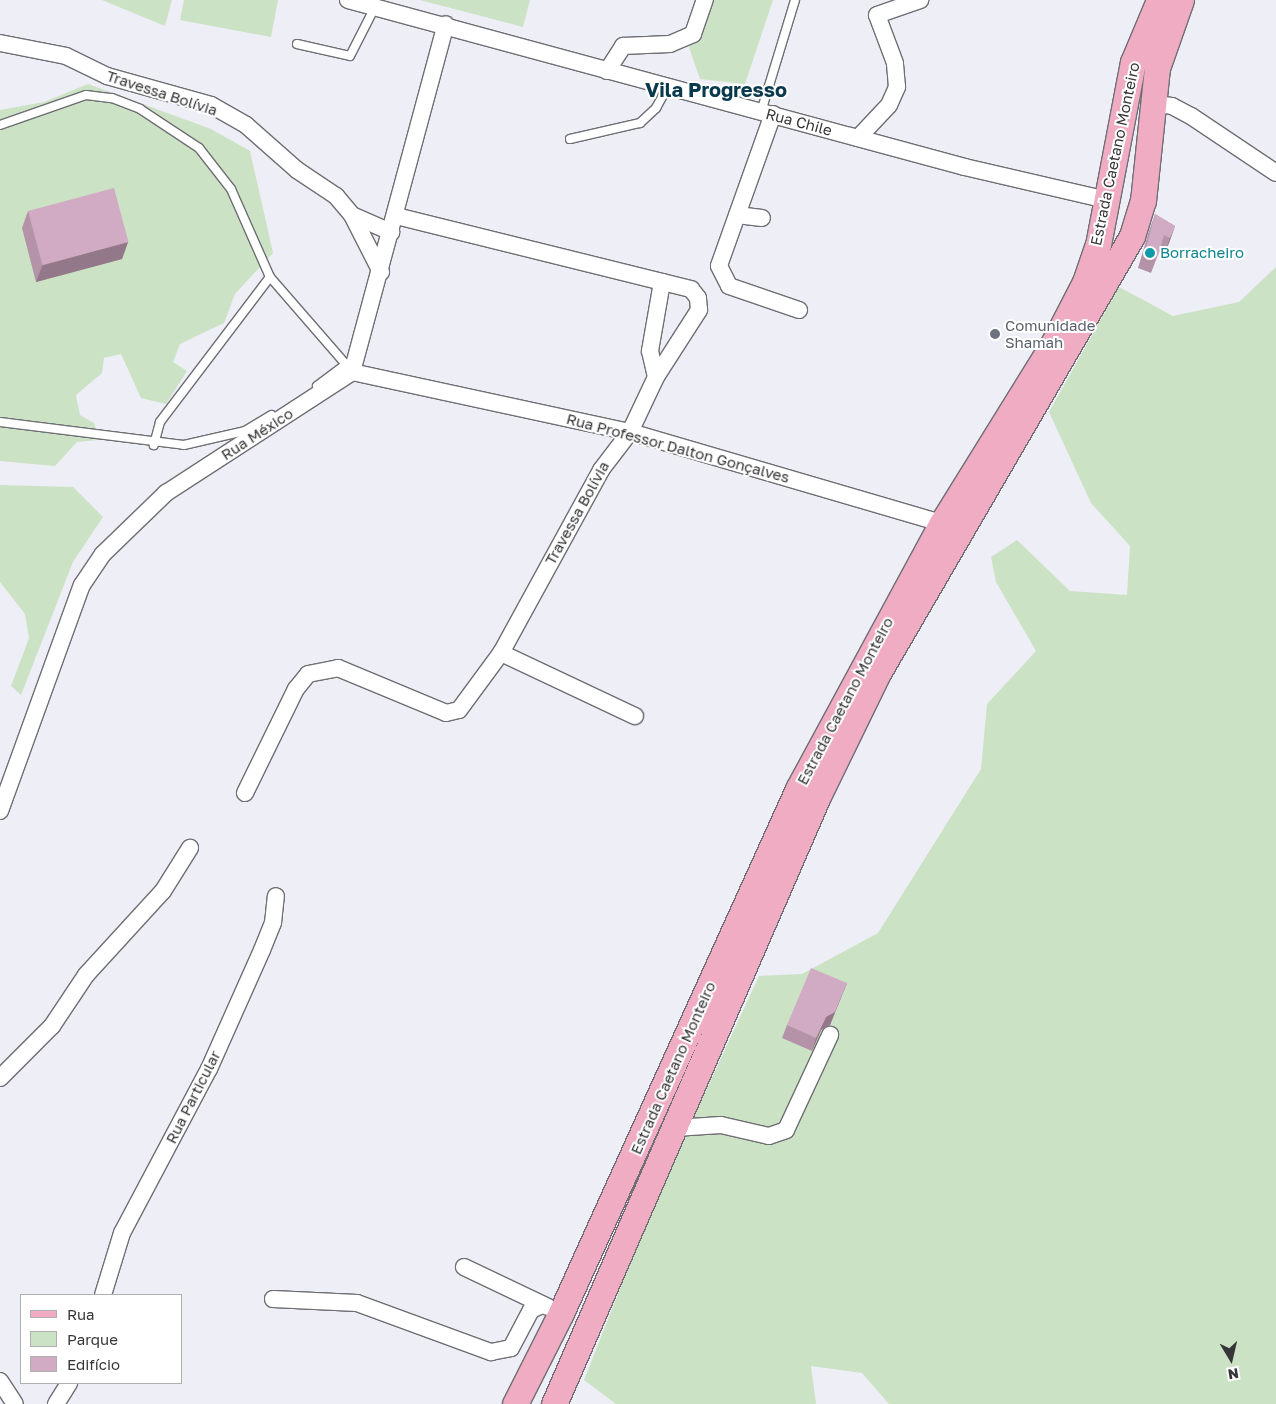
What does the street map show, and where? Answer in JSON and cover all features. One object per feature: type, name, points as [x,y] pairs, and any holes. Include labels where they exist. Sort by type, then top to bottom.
[{"type":"main road","name":"Estrada Caetano Monteiro","points":[[515,1404],[552,1309],[798,789],[942,523],[1070,314],[1098,245],[1134,62],[1159,0]]},
{"type":"main road","name":"Estrada Caetano Monteiro","points":[[554,1404],[676,1128],[818,796],[878,673],[1120,264],[1143,200],[1154,104],[1165,38],[1181,0]]},
{"type":"street","name":"Rua Chile","points":[[348,0],[446,24],[667,88],[1107,200]]},
{"type":"street","points":[[607,71],[624,46],[670,44],[693,34],[705,0]]},
{"type":"street","points":[[858,138],[889,105],[898,87],[895,62],[877,15],[920,0]]},
{"type":"street","points":[[349,368],[382,272],[446,24]]},
{"type":"street","name":"Travessa Bolívia","points":[[0,43],[66,56],[106,76],[211,105],[246,125],[297,170],[336,196],[352,215],[382,272]]},
{"type":"street","points":[[1154,104],[1172,106],[1191,116],[1276,173]]},
{"type":"street","points":[[767,113],[737,215],[719,266],[720,277],[754,296],[799,310]]},
{"type":"street","name":"Travessa Bolívia","points":[[352,215],[391,232]]},
{"type":"street","points":[[737,215],[762,218]]},
{"type":"street","name":"Travessa Bolívia","points":[[245,792],[296,689],[308,674],[338,668],[446,713],[459,710],[471,697],[502,653],[597,478],[630,432],[656,377],[699,310],[698,298],[691,289],[396,216]]},
{"type":"street","points":[[656,377],[650,351],[662,282]]},
{"type":"street","name":"Rua Professor Dalton Gonçalves","points":[[349,368],[630,432],[942,523]]},
{"type":"street","name":"Rua México","points":[[0,811],[82,585],[103,554],[125,528],[166,493],[349,368]]},
{"type":"street","points":[[502,653],[635,716]]},
{"type":"street","points":[[0,1078],[52,1026],[86,975],[163,891],[190,848]]},
{"type":"street","name":"Rua Particular","points":[[103,1294],[122,1233],[209,1069],[262,950],[273,923],[276,896]]},
{"type":"street","points":[[676,1128],[721,1125],[769,1136],[786,1130],[830,1035]]},
{"type":"street","points":[[464,1267],[552,1309]]},
{"type":"street","points":[[273,1300],[356,1303],[491,1352],[511,1348],[531,1310],[552,1309]]},
{"type":"street","points":[[0,1381],[15,1404]]},
{"type":"street","points":[[56,1404],[68,1384]]},
{"type":"lane","points":[[767,113],[795,0]]},
{"type":"lane","points":[[297,44],[350,56],[375,7]]},
{"type":"lane","points":[[570,139],[640,122],[656,108],[667,88]]},
{"type":"lane","points":[[0,125],[86,95],[112,98],[140,109],[199,148],[231,189],[270,277],[349,368],[245,431],[184,445],[154,445],[0,422]]},
{"type":"lane","points":[[154,445],[160,422],[270,277]]},
{"type":"green space","points":[[102,0],[172,0],[165,26]]},
{"type":"green space","points":[[184,0],[278,0],[271,37],[180,20]]},
{"type":"green space","points":[[420,0],[530,0],[523,27]]},
{"type":"green space","points":[[714,0],[773,0],[745,84],[700,79],[689,47]]},
{"type":"green space","points":[[88,84],[211,129],[250,151],[273,253],[235,294],[224,323],[180,344],[173,362],[187,371],[166,404],[141,398],[121,354],[104,358],[102,373],[76,395],[80,415],[94,423],[99,440],[77,442],[55,466],[0,461],[0,110],[44,102]]},
{"type":"green space","points":[[1276,267],[1276,1404],[889,1404],[862,1373],[811,1366],[816,1404],[616,1404],[584,1380],[654,1203],[759,976],[802,974],[878,933],[981,769],[987,704],[1036,651],[996,582],[991,557],[1017,540],[1070,591],[1127,595],[1130,546],[1091,503],[1049,412],[1119,287],[1173,316],[1239,302]]},
{"type":"green space","points":[[0,485],[73,487],[103,517],[73,562],[21,695],[11,686],[29,638],[25,614],[0,582]]},
{"type":"building","points":[[114,188],[128,242],[43,265],[28,211]]},
{"type":"building","points":[[1155,214],[1175,226],[1170,238],[1164,235],[1158,256],[1145,251]]},
{"type":"building","points":[[811,968],[847,983],[835,1012],[826,1017],[816,1038],[787,1025]]},
{"type":"place","name":"Borracheiro","points":[[1150,253]]},
{"type":"place","name":"Comunidade Shamah","points":[[995,334]]},
{"type":"district","name":"Vila Progresso","points":[[716,89]]}]
